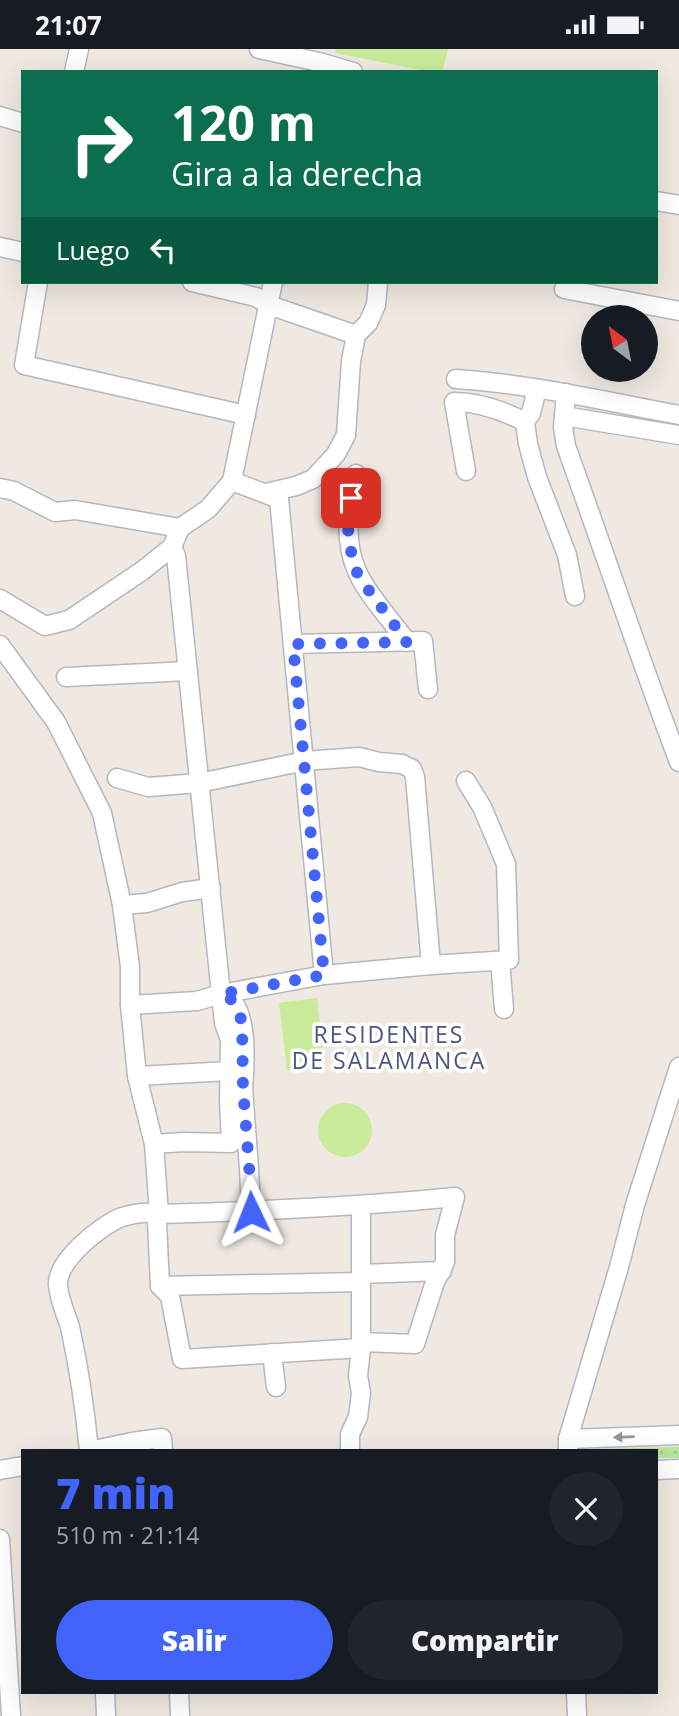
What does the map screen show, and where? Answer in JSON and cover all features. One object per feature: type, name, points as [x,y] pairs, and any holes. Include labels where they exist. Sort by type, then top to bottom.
[{"type":"street","points":[[74,70],[79,49]]},
{"type":"street","points":[[259,49],[319,61],[347,70]]},
{"type":"street","points":[[0,116],[21,122]]},
{"type":"street","points":[[658,201],[679,205]]},
{"type":"street","points":[[0,247],[21,252]]},
{"type":"street","points":[[38,284],[24,365],[246,415]]},
{"type":"street","points":[[201,284],[256,297],[269,305],[356,335]]},
{"type":"street","points":[[0,599],[45,626],[69,620],[142,571],[172,547],[180,529],[208,509],[232,481],[273,284]]},
{"type":"street","points":[[266,493],[313,479],[336,454],[346,435],[351,361],[356,335],[368,323],[376,305],[377,284]]},
{"type":"street","points":[[564,289],[679,311]]},
{"type":"street","points":[[456,379],[566,393],[679,415]]},
{"type":"street","points":[[537,389],[531,413],[525,422],[528,444],[537,477],[567,555],[575,596]]},
{"type":"street","points":[[566,393],[563,427],[566,446],[641,662],[679,762]]},
{"type":"street","points":[[466,471],[454,402],[481,405],[525,422]]},
{"type":"street","points":[[564,416],[679,435]]},
{"type":"street","points":[[356,474],[347,521],[355,569],[407,642]]},
{"type":"street","points":[[232,481],[279,499],[324,975]]},
{"type":"street","points":[[0,488],[14,491],[55,512],[75,510],[180,529]]},
{"type":"street","points":[[154,1144],[231,1143],[230,1040],[224,1023],[176,556],[172,547]]},
{"type":"street","points":[[293,644],[423,641],[428,689]]},
{"type":"street","points":[[0,645],[97,778],[112,806]]},
{"type":"street","points":[[66,677],[188,671]]},
{"type":"street","points":[[56,722],[102,813],[122,905],[130,967],[130,1005],[137,1076],[154,1144],[159,1214],[157,1222],[160,1286],[170,1296],[182,1359],[361,1345],[415,1344],[435,1282],[445,1262],[445,1235],[455,1197],[251,1212],[159,1214],[147,1212],[122,1217],[102,1228],[87,1240],[62,1268],[58,1283],[84,1402],[89,1449]]},
{"type":"street","points":[[117,778],[148,787],[199,783],[304,761],[359,757],[402,764],[412,769],[415,777],[431,965]]},
{"type":"street","points":[[130,1005],[197,1001],[324,975],[509,960],[506,864],[482,807],[466,781]]},
{"type":"street","points":[[122,905],[211,888]]},
{"type":"street","points":[[500,961],[504,1009]]},
{"type":"street","points":[[221,994],[232,1000],[242,1021],[243,1088],[251,1212]]},
{"type":"street","points":[[679,1067],[635,1205],[568,1445],[679,1435]]},
{"type":"street","points":[[137,1076],[229,1071]]},
{"type":"street","points":[[350,1449],[350,1434],[358,1417],[361,1394],[358,1376],[361,1345],[361,1206]]},
{"type":"street","points":[[160,1286],[361,1278],[442,1271]]},
{"type":"street","points":[[272,1353],[276,1387]]},
{"type":"street","points":[[99,1449],[162,1438],[163,1449]]},
{"type":"street","points":[[0,1470],[21,1466]]},
{"type":"street","points":[[658,1470],[679,1469]]},
{"type":"street","points":[[0,1539],[11,1716]]},
{"type":"street","points":[[104,1694],[106,1716]]},
{"type":"street","points":[[179,1694],[180,1716]]},
{"type":"street","points":[[576,1694],[577,1716]]},
{"type":"green space","points":[[336,49],[448,49],[443,70],[421,70],[335,53]]},
{"type":"green space","points":[[317,998],[324,1065],[287,1070],[279,1003]]},
{"type":"green space","points":[[345,1103],[364,1111],[372,1130],[364,1149],[345,1157],[326,1149],[318,1130],[326,1111]]},
{"type":"green space","points":[[679,1447],[679,1458],[658,1458],[658,1449],[590,1449]]},
{"type":"district","name":"RESIDENTES DE SALAMANCA","points":[[389,1047]]},
{"type":"route","points":[[251,1212],[243,1088],[242,1021],[232,1000],[221,994],[324,975],[293,644],[407,642],[355,569],[347,521],[351,498]]}]
